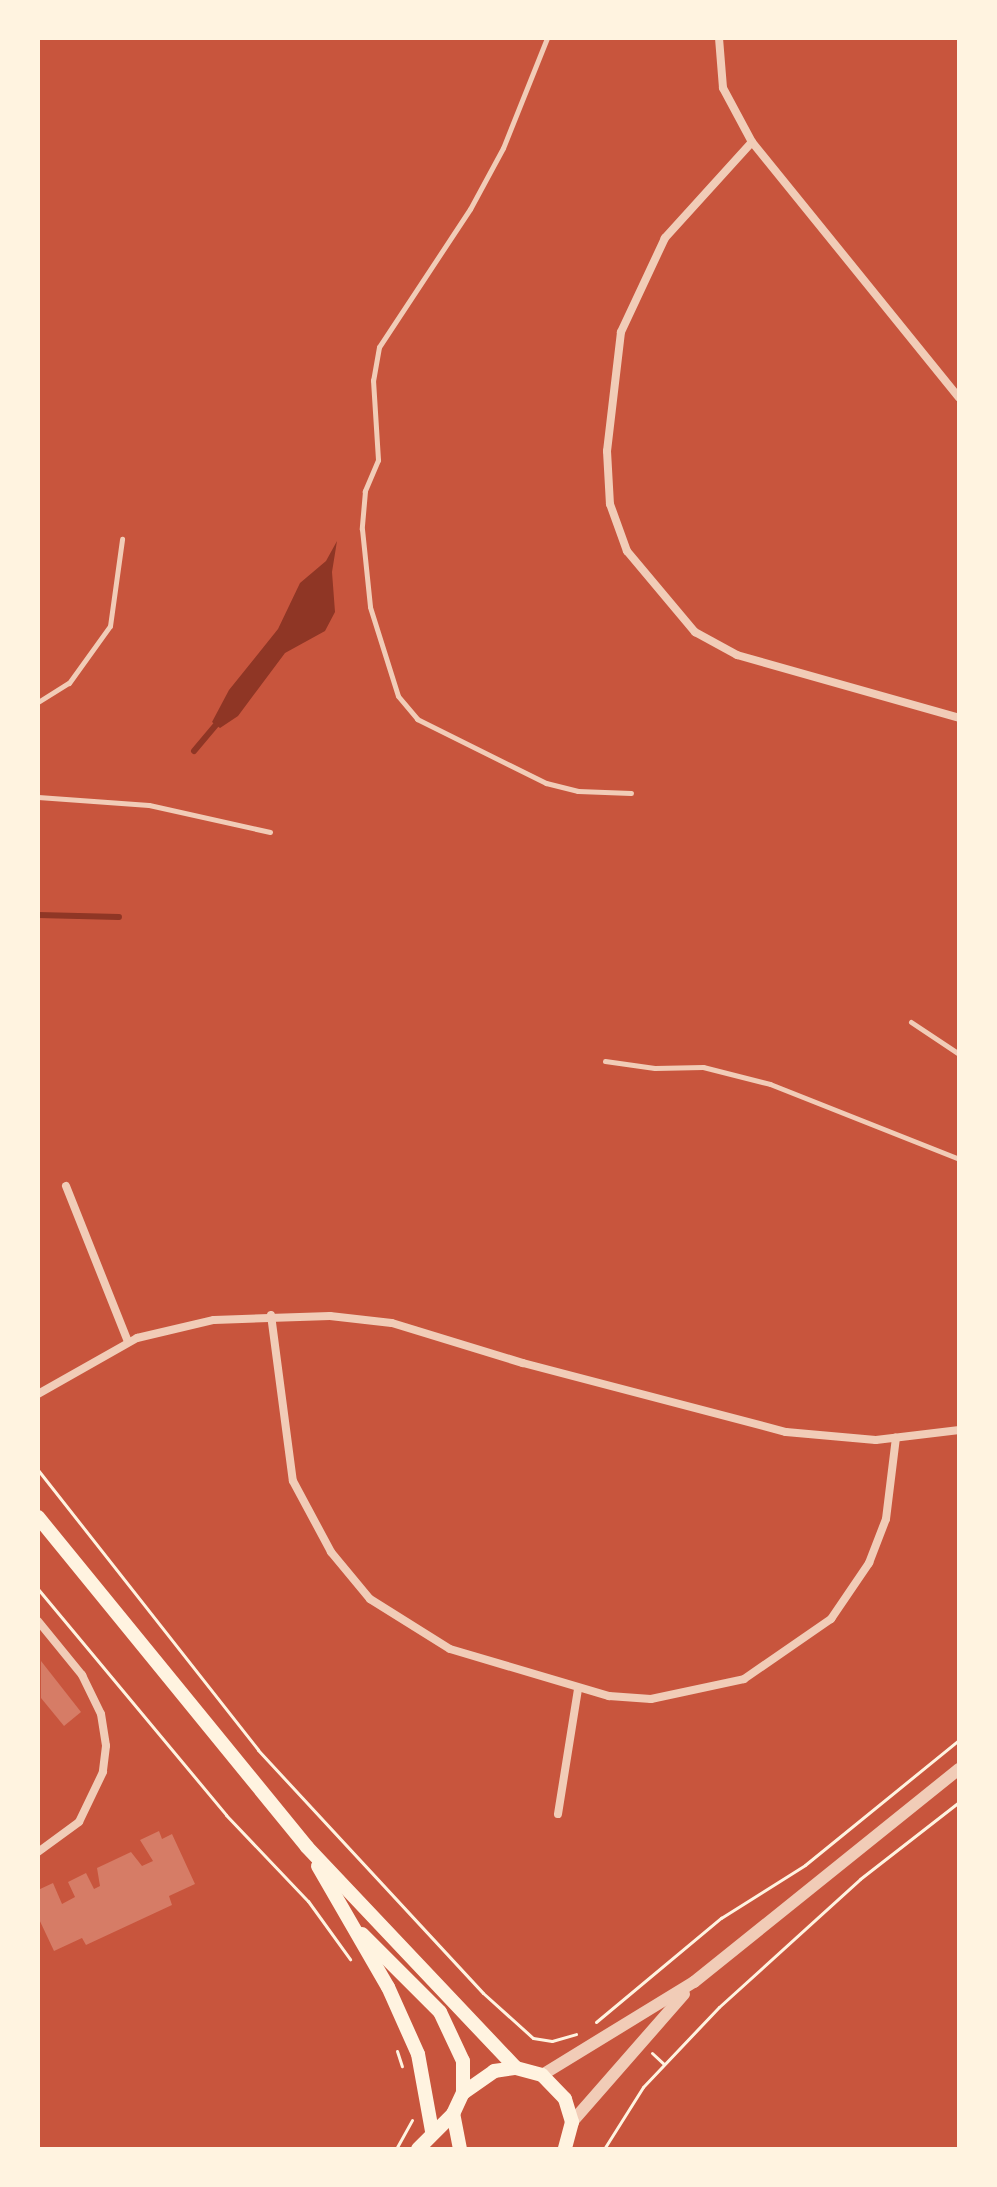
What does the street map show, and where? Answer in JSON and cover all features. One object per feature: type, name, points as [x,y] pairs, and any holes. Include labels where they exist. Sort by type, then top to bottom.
[{"type":"main road","points":[[38,1517],[307,1847],[516,2068]]},
{"type":"main road","points":[[307,1847],[353,1926],[418,2054],[432,2131]]},
{"type":"main road","points":[[353,1926],[440,2012],[463,2061],[463,2093],[453,2114],[432,2131],[418,2149]]},
{"type":"main road","points":[[463,2093],[494,2071],[516,2068],[542,2075],[565,2099],[572,2122],[569,2146]]},
{"type":"main road","points":[[453,2114],[460,2149]]},
{"type":"street","points":[[719,38],[723,88],[752,142],[959,398]]},
{"type":"street","points":[[752,142],[665,238],[621,332],[607,451],[610,504],[627,551],[658,594],[695,632],[737,655],[959,718]]},
{"type":"street","points":[[66,1186],[128,1342]]},
{"type":"street","points":[[271,1315],[293,1481],[331,1552],[370,1599],[450,1649],[578,1689],[651,1699],[699,1692],[744,1679],[819,1629],[869,1563],[886,1519],[896,1438]]},
{"type":"street","points":[[38,1394],[128,1342],[214,1320],[271,1315],[392,1323],[786,1432],[896,1438],[959,1430]]},
{"type":"street","points":[[38,1621],[82,1675],[101,1714],[106,1746],[103,1772],[79,1822],[38,1852]]},
{"type":"street","points":[[558,1814],[578,1689]]},
{"type":"street","points":[[542,2075],[694,1982],[959,1769]]},
{"type":"street","points":[[572,2122],[694,1982]]},
{"type":"lane","points":[[547,38],[503,148],[470,209],[379,347],[373,380],[378,460],[365,491],[362,529],[370,607],[398,696],[417,719],[546,783],[578,791],[631,793]]},
{"type":"lane","points":[[38,702],[69,683],[110,626],[122,539]]},
{"type":"lane","points":[[38,797],[149,805],[270,832]]},
{"type":"lane","points":[[911,1022],[959,1054]]},
{"type":"lane","points":[[605,1061],[655,1068],[703,1067],[770,1084],[959,1159]]},
{"type":"path","points":[[38,1470],[258,1750],[492,2002],[533,2038],[552,2041],[581,2031]]},
{"type":"path","points":[[38,1589],[226,1815],[299,1890],[355,1966]]},
{"type":"path","points":[[590,2027],[721,1918],[805,1865],[959,1740]]},
{"type":"path","points":[[604,2149],[643,2087],[719,2007],[860,1879],[959,1802]]},
{"type":"path","points":[[394,2044],[403,2070]]},
{"type":"path","points":[[396,2149],[413,2118]]},
{"type":"shaded area","points":[[337,541],[332,572],[335,612],[325,631],[285,653],[238,716],[220,728],[212,722],[229,690],[278,629],[300,583],[326,561]]},
{"type":"building","points":[[41,1661],[81,1712],[64,1726],[41,1698]]},
{"type":"building","points":[[159,1831],[162,1839],[172,1834],[195,1884],[169,1896],[172,1905],[86,1945],[82,1938],[54,1951],[38,1917],[38,1890],[53,1883],[62,1904],[75,1897],[68,1882],[86,1873],[94,1889],[100,1886],[97,1868],[131,1852],[142,1866],[153,1861],[140,1840]]},
{"type":"waterway","points":[[194,751],[216,725]]},
{"type":"waterway","points":[[38,915],[119,917]]}]
